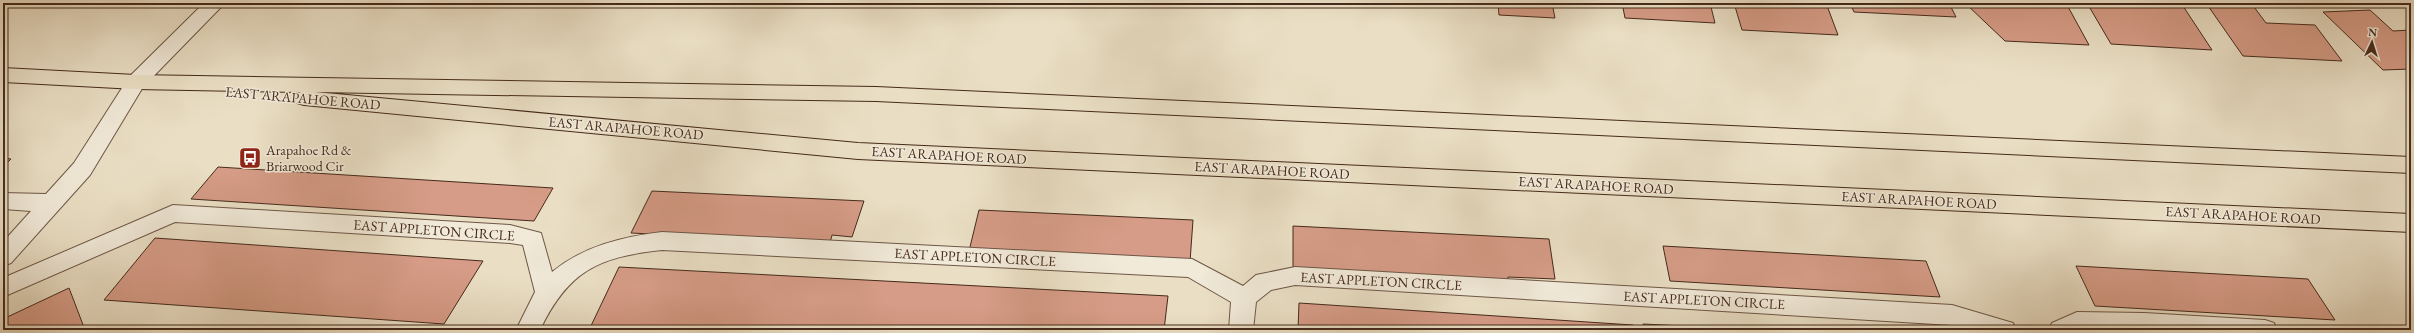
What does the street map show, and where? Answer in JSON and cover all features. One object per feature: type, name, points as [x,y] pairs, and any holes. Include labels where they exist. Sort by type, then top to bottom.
[{"type":"main road","name":"EAST ARAPAHOE ROAD","points":[[3,75],[136,82],[876,94],[2411,165]]},
{"type":"main road","name":"EAST ARAPAHOE ROAD","points":[[136,82],[858,150],[2411,223]]},
{"type":"street","points":[[3,257],[82,169],[136,82],[215,3]]},
{"type":"street","points":[[3,201],[51,203]]},
{"type":"street","name":"EAST APPLETON CIRCLE","points":[[3,288],[173,213],[510,234],[522,236],[533,239],[538,265],[547,293],[575,265],[602,252],[631,243],[662,241],[1192,268],[1244,298],[1264,282],[1295,276],[1952,315],[2004,330]]},
{"type":"street","points":[[528,330],[547,293]]},
{"type":"street","points":[[1241,330],[1244,298]]},
{"type":"street","points":[[2061,330],[2077,322],[2144,323],[2265,330]]},
{"type":"building","points":[[1498,3],[1552,3],[1555,18],[1499,15]]},
{"type":"building","points":[[1552,3],[1599,3],[1600,5]]},
{"type":"building","points":[[1622,3],[1710,3],[1715,23],[1625,18]]},
{"type":"building","points":[[1734,3],[1826,3],[1838,35],[1742,30]]},
{"type":"building","points":[[1850,3],[1949,3],[1956,17],[1854,12]]},
{"type":"building","points":[[1965,3],[2066,3],[2089,45],[2005,41]]},
{"type":"building","points":[[2087,3],[2183,6],[2212,50],[2111,44]]},
{"type":"building","points":[[2206,3],[2251,3],[2266,23],[2315,25],[2342,61],[2243,56]]},
{"type":"building","points":[[2370,10],[2393,31],[2411,30],[2411,69],[2383,70],[2323,12]]},
{"type":"building","points":[[3,158],[11,159],[3,167]]},
{"type":"building","points":[[218,167],[553,188],[534,221],[191,199]]},
{"type":"building","points":[[652,191],[864,201],[852,237],[832,235],[830,243],[631,233]]},
{"type":"building","points":[[979,210],[1193,220],[1190,262],[969,251]]},
{"type":"building","points":[[1293,226],[1549,239],[1555,279],[1508,277],[1508,280],[1293,269]]},
{"type":"building","points":[[155,238],[483,261],[444,324],[104,300]]},
{"type":"building","points":[[1663,246],[1926,261],[1940,297],[1670,281]]},
{"type":"building","points":[[2076,266],[2308,279],[2335,320],[2095,306]]},
{"type":"building","points":[[619,267],[1168,296],[1164,330],[589,330]]},
{"type":"building","points":[[69,288],[85,330],[3,330],[3,319]]},
{"type":"building","points":[[1299,303],[1633,325],[1634,330],[1298,330]]},
{"type":"building","points":[[1643,324],[1766,330],[1645,330]]},
{"type":"place","name":"Arapahoe Rd & Briarwood Cir","points":[[250,158]]}]
